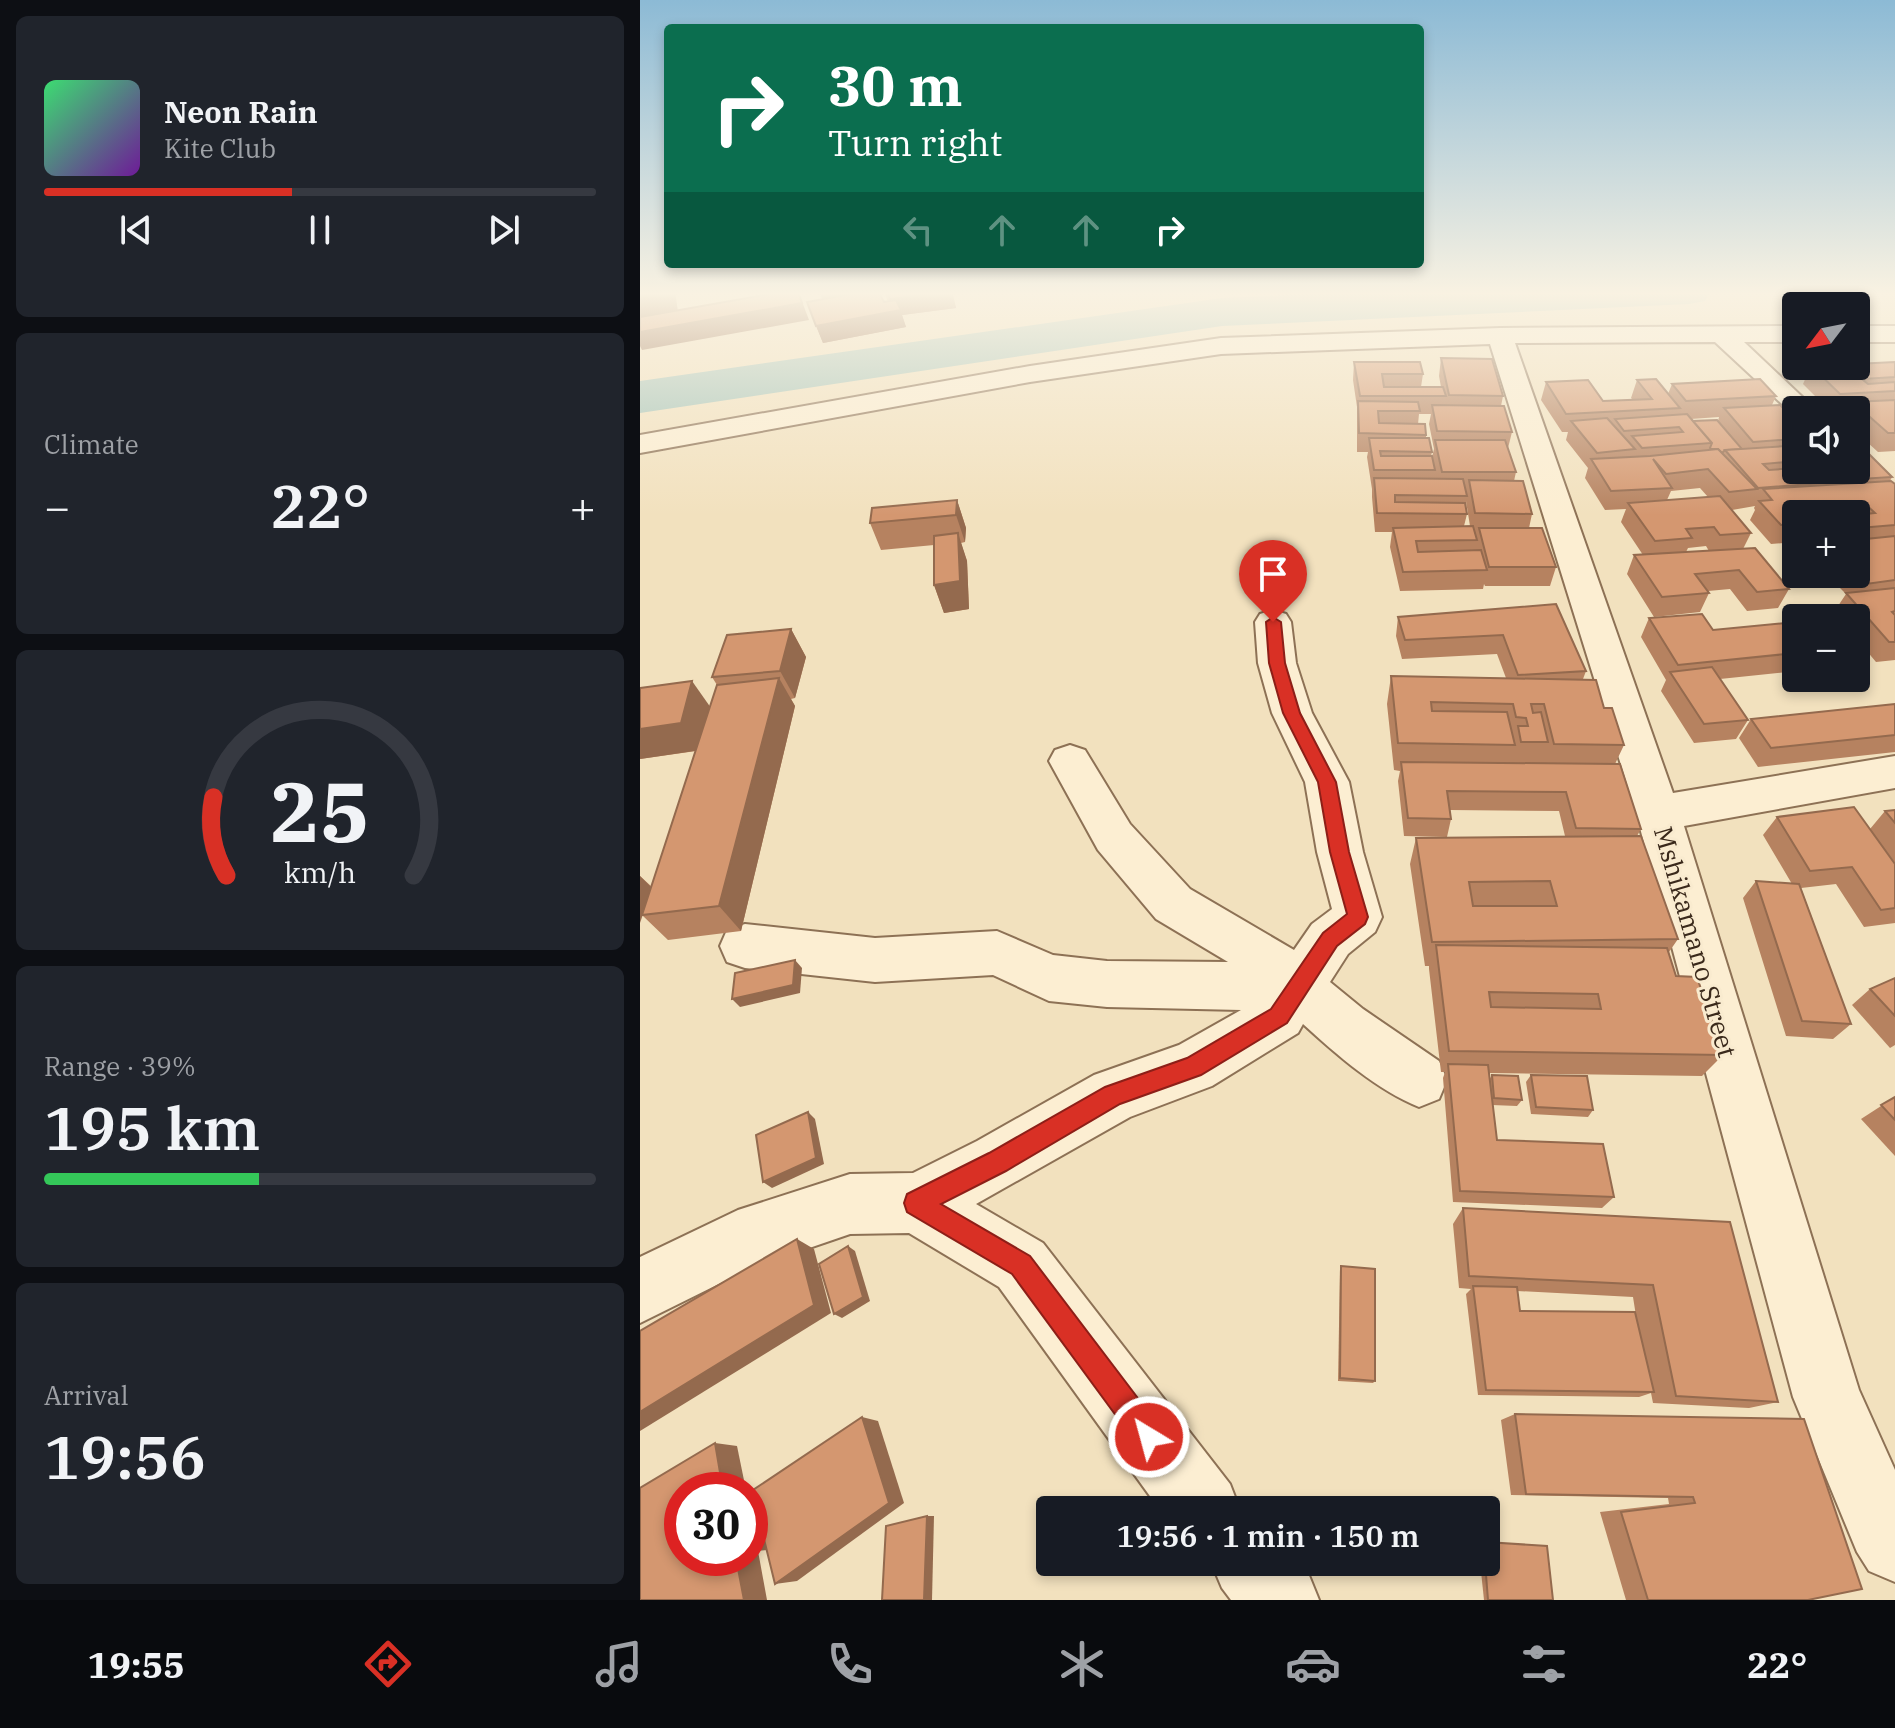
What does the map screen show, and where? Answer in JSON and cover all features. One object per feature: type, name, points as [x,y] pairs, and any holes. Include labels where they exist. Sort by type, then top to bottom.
[{"type":"street","points":[[640,444],[1087,366]]},
{"type":"street","name":"Mshikamano Street","points":[[1510,366],[1658,813],[1827,1397],[1891,1530]]},
{"type":"street","points":[[1755,366],[1787,396]]},
{"type":"street","points":[[640,1291],[738,1241],[850,1204],[916,1203],[998,1162],[1114,1095],[1193,1067],[1279,1016],[1330,939],[1358,917],[1340,852],[1327,782],[1292,713],[1277,663],[1273,622]]},
{"type":"street","points":[[1070,761],[1114,837],[1173,904],[1271,962],[1344,1027],[1419,1080]]},
{"type":"street","points":[[1658,813],[1895,772]]},
{"type":"street","points":[[745,946],[875,960],[997,953],[1049,978],[1107,984],[1299,987]]},
{"type":"street","points":[[916,1203],[1021,1265],[1194,1496]]},
{"type":"street","points":[[1260,1576],[1281,1600]]},
{"type":"building","points":[[1355,366],[1421,366],[1423,374],[1382,374],[1384,387],[1443,387],[1446,396],[1360,396]]},
{"type":"building","points":[[1443,366],[1494,366],[1503,396],[1449,395]]},
{"type":"building","points":[[1870,366],[1895,366],[1895,377],[1870,379]]},
{"type":"building","points":[[1656,379],[1680,408],[1566,414],[1546,382],[1588,380],[1603,401],[1652,399],[1637,380]]},
{"type":"building","points":[[1760,379],[1776,396],[1686,401],[1672,384]]},
{"type":"building","points":[[1826,380],[1863,380],[1868,384],[1895,382],[1895,391],[1840,394]]},
{"type":"building","points":[[1895,400],[1895,433],[1888,433],[1870,417],[1870,401]]},
{"type":"building","points":[[1358,401],[1418,402],[1420,411],[1378,411],[1379,423],[1425,424],[1426,435],[1359,433]]},
{"type":"building","points":[[1432,405],[1504,406],[1512,432],[1437,431]]},
{"type":"building","points":[[1780,405],[1782,440],[1753,442],[1724,408]]},
{"type":"building","points":[[1687,414],[1712,443],[1642,448],[1632,436],[1683,432],[1679,427],[1624,431],[1615,419]]},
{"type":"building","points":[[1607,418],[1635,449],[1597,453],[1571,421]]},
{"type":"building","points":[[1717,420],[1742,449],[1722,453],[1711,449],[1712,443],[1693,421]]},
{"type":"building","points":[[1369,438],[1429,438],[1432,452],[1380,451],[1381,456],[1432,456],[1435,470],[1374,470]]},
{"type":"building","points":[[1435,440],[1505,440],[1516,472],[1442,472]]},
{"type":"building","points":[[1782,446],[1782,462],[1763,464],[1769,470],[1782,469],[1782,484],[1811,484],[1758,488],[1725,450]]},
{"type":"building","points":[[1718,449],[1757,489],[1729,492],[1708,469],[1666,474],[1653,459],[1672,488],[1611,491],[1591,459],[1650,456]]},
{"type":"building","points":[[1870,455],[1892,477],[1870,478]]},
{"type":"building","points":[[1374,478],[1463,479],[1467,496],[1395,495],[1395,502],[1465,503],[1467,514],[1377,513]]},
{"type":"building","points":[[1469,480],[1523,481],[1532,514],[1475,513]]},
{"type":"building","points":[[1891,481],[1895,484],[1895,525],[1870,527],[1870,514],[1875,513],[1870,508],[1870,500],[1782,500],[1781,525],[1759,501],[1772,500],[1763,489]]},
{"type":"building","points":[[1720,496],[1751,533],[1720,535],[1714,527],[1686,529],[1692,538],[1655,541],[1628,503]]},
{"type":"building","points":[[957,500],[956,515],[870,523],[872,508]]},
{"type":"building","points":[[1473,526],[1477,540],[1416,541],[1418,552],[1481,550],[1487,570],[1403,572],[1393,528]]},
{"type":"building","points":[[1479,528],[1542,528],[1556,567],[1489,567]]},
{"type":"building","points":[[958,533],[960,581],[934,585],[934,536]]},
{"type":"building","points":[[1895,536],[1895,580],[1870,583],[1870,539]]},
{"type":"building","points":[[1755,548],[1782,581],[1782,588],[1789,589],[1757,592],[1739,570],[1695,574],[1709,593],[1662,597],[1634,555]]},
{"type":"building","points":[[1895,588],[1895,611],[1892,612],[1895,615],[1895,642],[1889,642],[1870,620],[1870,604],[1856,604],[1846,593]]},
{"type":"building","points":[[1556,604],[1586,671],[1518,675],[1503,635],[1405,640],[1398,617]]},
{"type":"building","points":[[1702,614],[1713,630],[1782,623],[1782,654],[1678,665],[1649,618]]},
{"type":"building","points":[[791,629],[780,671],[712,677],[727,635]]},
{"type":"building","points":[[1712,667],[1748,720],[1704,724],[1670,672]]},
{"type":"building","points":[[1391,676],[1596,680],[1604,708],[1612,708],[1624,745],[1554,744],[1544,704],[1531,704],[1533,713],[1541,712],[1548,742],[1521,742],[1518,726],[1528,726],[1526,718],[1516,717],[1513,704],[1431,702],[1432,711],[1507,712],[1515,745],[1398,743]]},
{"type":"building","points":[[779,678],[719,906],[642,915],[717,685]]},
{"type":"building","points":[[692,681],[681,723],[640,729],[640,688]]},
{"type":"building","points":[[1895,704],[1895,735],[1771,748],[1751,719]]},
{"type":"building","points":[[1401,762],[1620,764],[1641,829],[1576,828],[1566,792],[1447,791],[1451,819],[1408,818]]},
{"type":"building","points":[[1854,807],[1895,864],[1895,908],[1881,910],[1852,867],[1810,871],[1777,817]]},
{"type":"building","points":[[1895,810],[1895,823],[1885,811]]},
{"type":"building","points":[[1641,836],[1678,939],[1432,942],[1416,838]],"holes":[[[1550,881],[1557,906],[1473,906],[1469,882]]]},
{"type":"building","points":[[1756,881],[1799,884],[1851,1024],[1802,1021]]},
{"type":"building","points":[[1436,945],[1667,948],[1676,976],[1697,977],[1723,1055],[1449,1051]],"holes":[[[1489,992],[1598,994],[1601,1009],[1491,1007]]]},
{"type":"building","points":[[795,960],[793,985],[732,999],[735,973]]},
{"type":"building","points":[[1895,978],[1895,1016],[1870,989]]},
{"type":"building","points":[[1448,1064],[1488,1065],[1497,1140],[1603,1144],[1614,1197],[1460,1191]]},
{"type":"building","points":[[1492,1075],[1518,1076],[1522,1100],[1494,1098]]},
{"type":"building","points":[[1531,1075],[1587,1076],[1593,1110],[1536,1107]]},
{"type":"building","points":[[1895,1097],[1895,1120],[1881,1105]]},
{"type":"building","points":[[808,1112],[816,1158],[763,1182],[756,1135]]},
{"type":"building","points":[[1463,1208],[1730,1222],[1778,1402],[1676,1396],[1653,1285],[1469,1276]]},
{"type":"building","points":[[797,1239],[814,1305],[640,1412],[640,1331]]},
{"type":"building","points":[[848,1246],[863,1297],[834,1314],[819,1264]]},
{"type":"building","points":[[1341,1266],[1375,1269],[1375,1381],[1340,1378]]},
{"type":"building","points":[[1473,1286],[1517,1287],[1520,1311],[1635,1312],[1654,1392],[1486,1390]]},
{"type":"building","points":[[1515,1414],[1804,1419],[1862,1589],[1808,1600],[1648,1600],[1621,1512],[1695,1503],[1693,1497],[1526,1494]]},
{"type":"building","points":[[862,1417],[889,1503],[775,1584],[768,1555],[768,1480]]},
{"type":"building","points":[[715,1443],[720,1472],[667,1472]]},
{"type":"building","points":[[664,1474],[664,1576],[739,1576],[744,1600],[640,1600],[640,1488]]},
{"type":"building","points":[[927,1516],[924,1600],[882,1600],[886,1526]]},
{"type":"building","points":[[1500,1543],[1547,1546],[1553,1600],[1488,1600],[1486,1576],[1500,1576]]},
{"type":"waterway","points":[[640,397],[855,366]]},
{"type":"route","points":[[1149,1437],[1021,1265],[916,1203],[998,1162],[1114,1095],[1193,1067],[1279,1016],[1330,939],[1358,917],[1340,852],[1327,782],[1292,713],[1277,663],[1273,622]]}]
